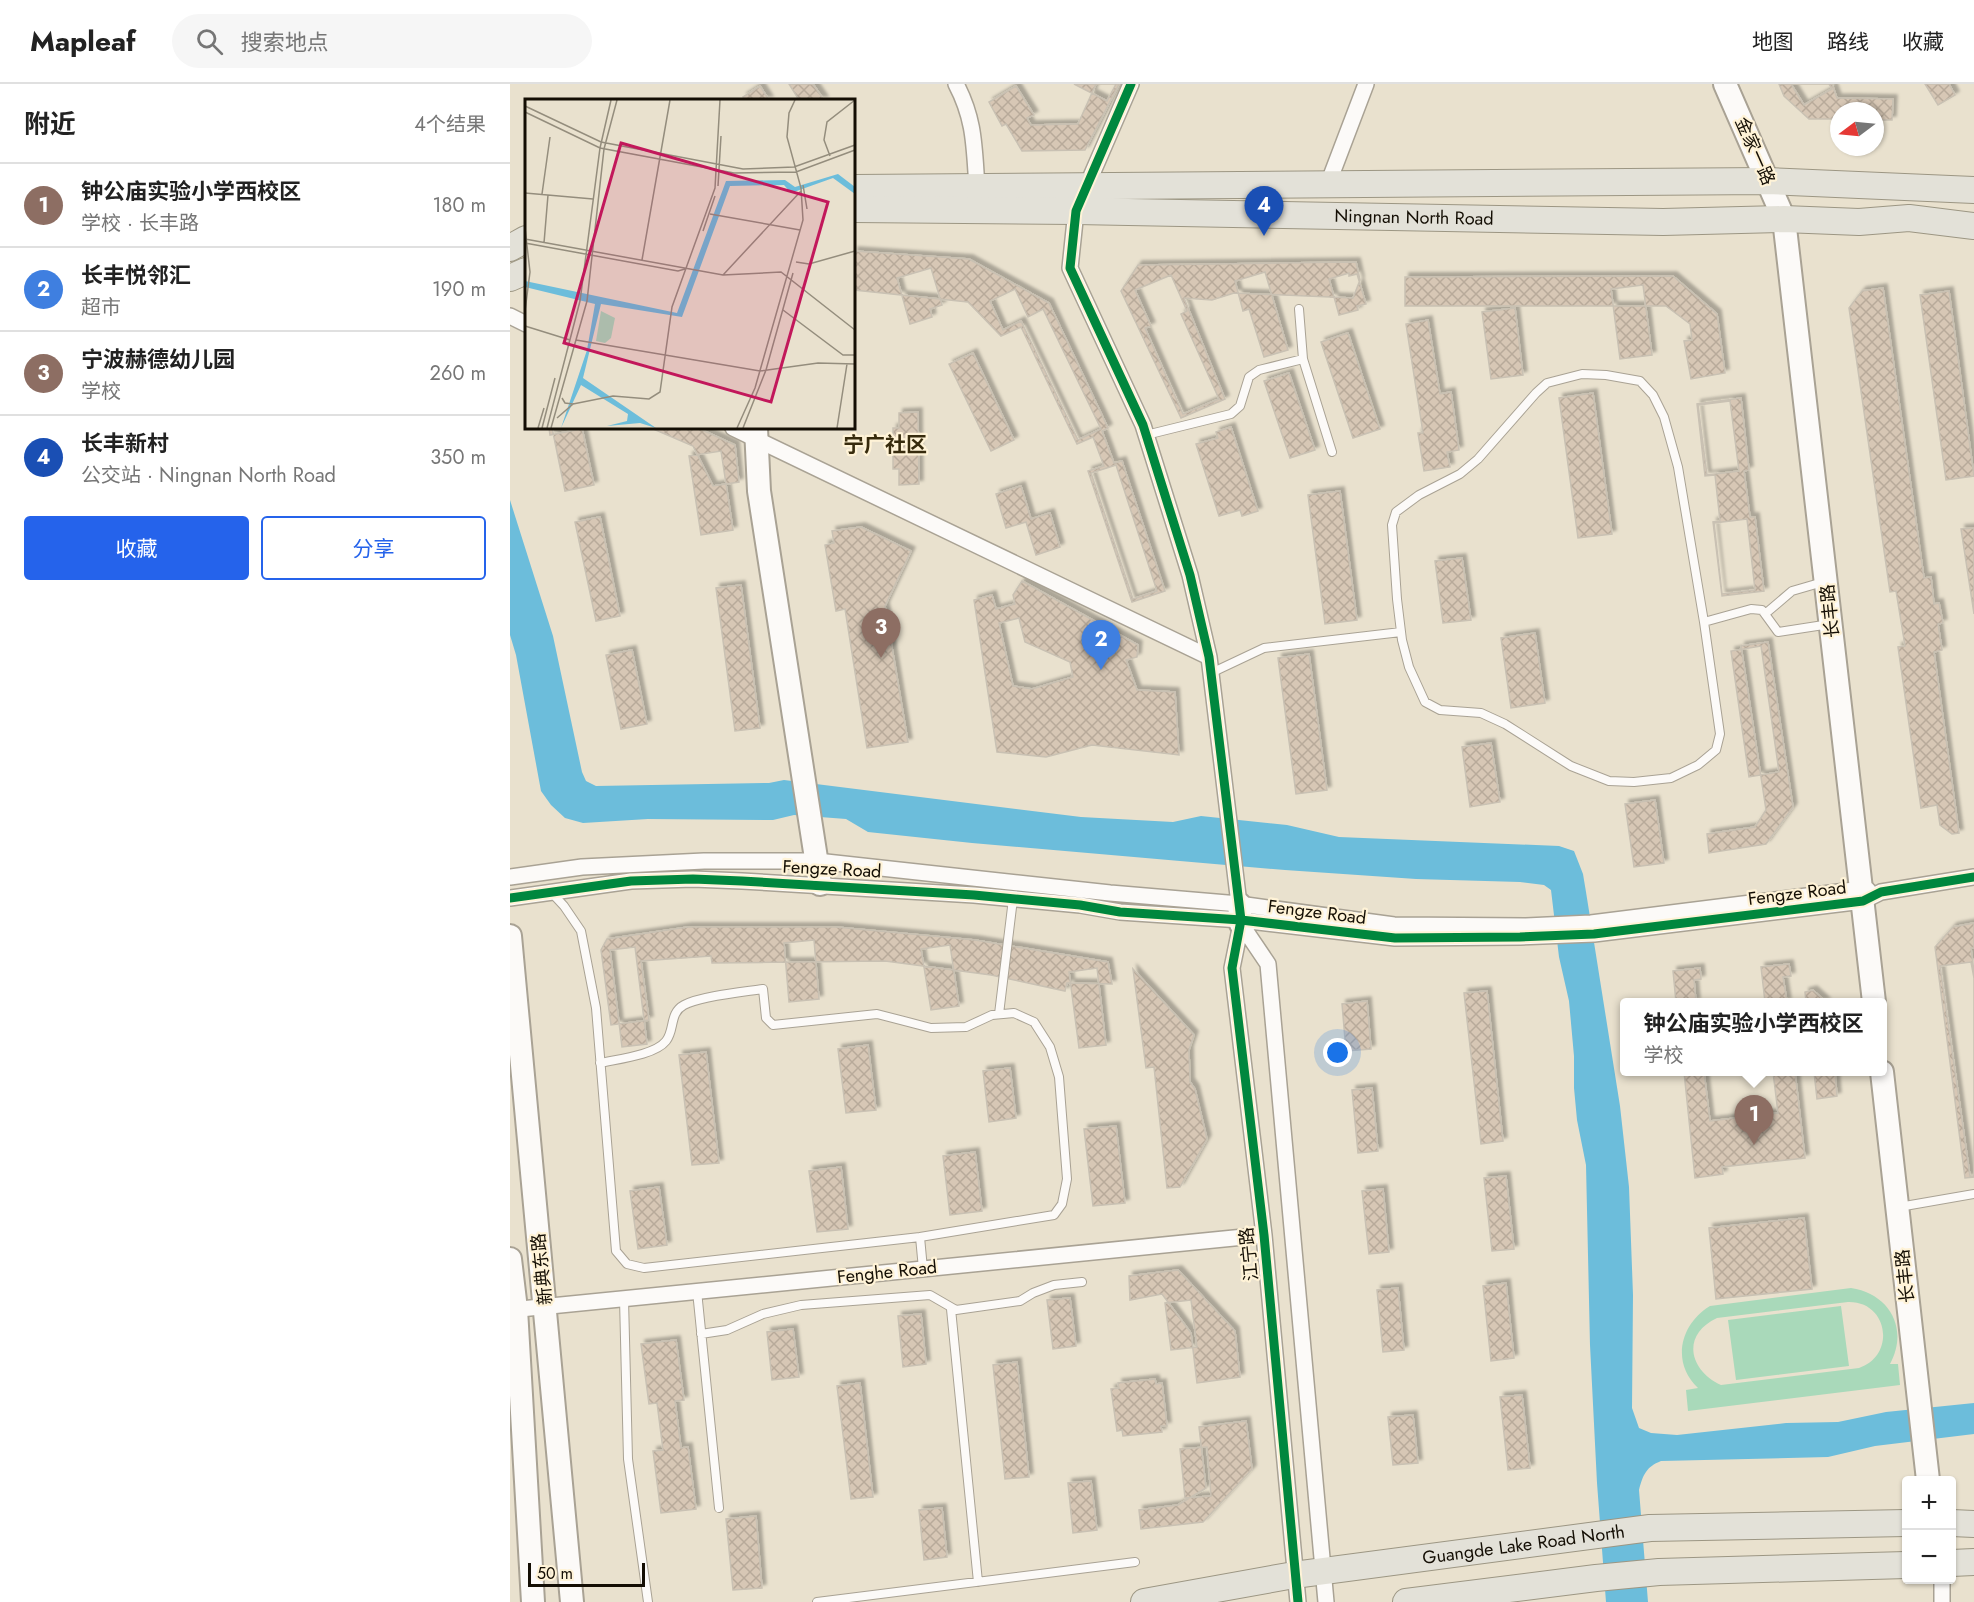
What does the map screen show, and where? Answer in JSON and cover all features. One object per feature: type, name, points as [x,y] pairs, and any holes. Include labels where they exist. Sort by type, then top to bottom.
[{"type":"main road","name":"Ningnan North Road","points":[[855,188],[1767,181],[1974,190]]},
{"type":"main road","name":"Ningnan North Road","points":[[855,209],[1663,222],[1784,219],[1859,222],[1909,218],[1974,226]]},
{"type":"main road","points":[[510,248],[525,240]]},
{"type":"main road","points":[[510,279],[525,272]]},
{"type":"main road","name":"Guangde Lake Road North","points":[[1144,1602],[1294,1575],[1650,1528],[1902,1523]]},
{"type":"main road","points":[[1956,1523],[1974,1524]]},
{"type":"main road","points":[[1956,1563],[1974,1562]]},
{"type":"main road","points":[[1406,1602],[1659,1572],[1902,1565]]},
{"type":"street","points":[[956,84],[973,127],[976,187]]},
{"type":"street","points":[[1131,84],[1076,211],[1070,268],[1146,435],[1190,575],[1209,657],[1240,916],[1268,964],[1326,1602]]},
{"type":"street","points":[[1328,184],[1366,84]]},
{"type":"street","name":"金家一路","points":[[1725,84],[1784,219]]},
{"type":"street","name":"长丰路","points":[[1784,219],[1831,624],[1868,894],[1874,998]]},
{"type":"street","points":[[510,316],[525,324]]},
{"type":"street","points":[[738,429],[757,433],[1209,657]]},
{"type":"street","points":[[757,433],[759,491],[820,884]]},
{"type":"street","name":"Fengze Road","points":[[510,877],[582,867],[704,861],[817,861],[1098,892],[1240,916],[1395,938],[1520,937],[1868,894],[1974,877]]},
{"type":"street","name":"Fengze Road","points":[[510,898],[641,880],[693,879],[820,884],[1080,905],[1120,912],[1394,925],[1545,925],[1592,928]]},
{"type":"street","name":"江宁路","points":[[1240,916],[1232,968],[1264,1235],[1298,1602]]},
{"type":"street","name":"新典东路","points":[[510,936],[572,1602]]},
{"type":"street","name":"长丰路","points":[[1883,1076],[1928,1476]]},
{"type":"street","name":"Fenghe Road","points":[[513,1310],[1264,1235]]},
{"type":"street","name":"新典东路","points":[[510,1259],[533,1602]]},
{"type":"street","points":[[1942,1584],[1942,1602]]},
{"type":"lane","points":[[1299,309],[1303,359],[1332,452]]},
{"type":"lane","points":[[1146,435],[1231,414],[1240,406],[1249,377],[1259,370],[1303,359]]},
{"type":"lane","points":[[1582,374],[1606,375],[1640,381],[1653,395],[1664,417],[1678,467],[1704,622],[1720,734],[1716,750],[1698,765],[1671,778],[1634,782],[1610,781],[1571,766],[1505,724],[1481,713],[1440,710],[1425,702],[1409,667],[1401,632],[1392,525],[1396,512],[1419,495],[1460,474],[1478,459],[1547,383],[1582,374]]},
{"type":"lane","points":[[1765,614],[1792,591],[1826,581]]},
{"type":"lane","points":[[1704,622],[1751,609],[1762,610],[1778,632],[1831,624]]},
{"type":"lane","points":[[1211,673],[1264,648],[1401,632]]},
{"type":"lane","points":[[550,892],[564,906],[581,932],[596,1008],[600,1063],[616,1251],[627,1264],[644,1268],[920,1237],[1054,1215],[1062,1204],[1067,1179],[1059,1077],[1050,1047],[1034,1022],[1014,1012],[992,1015],[966,1027],[931,1028],[877,1014],[773,1024],[766,1018],[763,989],[684,1005],[673,1016],[668,1040],[657,1050],[600,1063]]},
{"type":"lane","points":[[999,1014],[1013,899]]},
{"type":"lane","points":[[1897,1207],[1974,1194]]},
{"type":"lane","points":[[920,1237],[923,1269]]},
{"type":"lane","points":[[701,1334],[728,1330],[764,1314],[801,1305],[930,1295],[956,1310],[1020,1301],[1054,1285],[1082,1282]]},
{"type":"lane","points":[[697,1292],[719,1508]]},
{"type":"lane","points":[[624,1299],[628,1459],[648,1602]]},
{"type":"lane","points":[[951,1309],[978,1582]]},
{"type":"lane","points":[[817,1602],[1135,1562]]},
{"type":"green space","points":[[1851,1288],[1865,1292],[1876,1297],[1892,1315],[1897,1338],[1890,1364],[1898,1364],[1900,1385],[1688,1411],[1686,1390],[1698,1388],[1684,1367],[1683,1344],[1692,1323],[1710,1306]],"holes":[[[1848,1302],[1862,1304],[1872,1310],[1879,1319],[1883,1330],[1883,1342],[1871,1362],[1859,1368],[1721,1385],[1710,1379],[1696,1362],[1694,1343],[1698,1334],[1717,1318]]]},
{"type":"green space","points":[[1841,1306],[1849,1366],[1736,1380],[1728,1320]]},
{"type":"water","points":[[510,500],[553,636],[582,772],[586,781],[596,786],[769,783],[784,780],[1081,817],[1173,822],[1201,816],[1287,825],[1339,837],[1559,846],[1574,851],[1583,874],[1620,1106],[1629,1187],[1633,1295],[1632,1408],[1639,1428],[1651,1433],[1677,1435],[1786,1423],[1838,1422],[1886,1412],[1974,1403],[1974,1434],[1875,1446],[1828,1457],[1661,1461],[1646,1472],[1639,1490],[1648,1602],[1606,1602],[1590,1345],[1586,1165],[1577,1120],[1569,1001],[1559,957],[1551,890],[1544,885],[1520,882],[1416,879],[1285,870],[972,843],[868,832],[846,819],[794,815],[773,820],[648,819],[583,823],[565,818],[551,805],[541,791],[516,655],[510,635]]},
{"type":"building","points":[[789,84],[813,84],[823,99],[798,99]]},
{"type":"building","points":[[1074,84],[1116,84],[1107,101]]},
{"type":"building","points":[[1096,84],[1119,84],[1085,150],[1022,151],[1006,124],[1002,126],[989,102],[1016,86],[1034,115],[1027,118],[1031,125],[1078,124]]},
{"type":"building","points":[[1779,84],[1832,84],[1837,98],[1893,99],[1892,120],[1884,120],[1884,102],[1830,102],[1830,119],[1809,119],[1784,96]]},
{"type":"building","points":[[1791,84],[1829,84],[1832,89],[1804,105]]},
{"type":"building","points":[[1925,84],[1949,84],[1955,95],[1938,105]]},
{"type":"building","points":[[760,86],[768,99],[744,99],[743,97]]},
{"type":"building","points":[[855,251],[969,259],[1049,303],[1108,428],[1102,431],[1114,463],[1122,461],[1165,591],[1132,602],[1088,471],[1104,466],[1093,437],[1077,444],[1021,327],[1001,336],[968,302],[855,290]]},
{"type":"building","points":[[1356,262],[1360,280],[1353,298],[1234,293],[1212,300],[1184,298],[1225,399],[1181,418],[1121,291],[1138,265]]},
{"type":"building","points":[[931,268],[942,305],[930,309],[932,317],[910,324],[897,278]]},
{"type":"building","points":[[1265,272],[1288,350],[1264,357],[1249,309],[1243,311],[1235,281]]},
{"type":"building","points":[[1349,273],[1349,276],[1357,274],[1366,304],[1357,306],[1358,310],[1339,315],[1329,279]]},
{"type":"building","points":[[1171,275],[1187,311],[1181,314],[1219,399],[1183,414],[1145,328],[1151,326],[1135,290]]},
{"type":"building","points":[[1673,276],[1717,314],[1725,373],[1691,379],[1684,341],[1692,340],[1690,324],[1666,306],[1405,306],[1405,277]]},
{"type":"building","points":[[1643,285],[1652,355],[1620,359],[1611,289]]},
{"type":"building","points":[[1883,288],[1924,578],[1931,577],[1934,604],[1939,603],[1943,623],[1938,624],[1942,650],[1934,652],[1959,833],[1952,834],[1940,825],[1937,805],[1921,808],[1898,647],[1905,646],[1896,591],[1890,592],[1849,308],[1862,291]]},
{"type":"building","points":[[1015,289],[1028,317],[1043,309],[1101,429],[1078,440],[1021,321],[1003,330],[990,301]]},
{"type":"building","points":[[1949,291],[1974,476],[1946,480],[1920,295]]},
{"type":"building","points":[[1515,308],[1523,375],[1491,379],[1482,312]]},
{"type":"building","points":[[1428,320],[1440,394],[1451,392],[1459,450],[1447,452],[1450,467],[1424,471],[1418,433],[1423,433],[1406,324]]},
{"type":"building","points":[[1348,333],[1380,429],[1353,438],[1321,342]]},
{"type":"building","points":[[973,353],[1014,440],[991,451],[949,364]]},
{"type":"building","points":[[1289,373],[1315,450],[1290,458],[1264,381]]},
{"type":"building","points":[[1593,393],[1612,534],[1578,538],[1559,398]]},
{"type":"building","points":[[1741,398],[1749,470],[1744,471],[1750,517],[1755,517],[1764,591],[1722,596],[1713,522],[1720,521],[1715,475],[1705,476],[1697,404]]},
{"type":"building","points":[[1730,401],[1739,471],[1707,475],[1698,405]]},
{"type":"building","points":[[918,412],[919,484],[899,485],[899,469],[893,469],[893,428],[899,428],[899,413]]},
{"type":"building","points":[[1231,427],[1258,511],[1242,516],[1240,510],[1219,516],[1196,444],[1218,438],[1216,432]]},
{"type":"building","points":[[549,429],[581,429],[550,435]]},
{"type":"building","points":[[552,429],[582,429],[594,485],[565,491]]},
{"type":"building","points":[[653,429],[700,429],[735,445],[739,482],[713,486],[693,446]]},
{"type":"building","points":[[721,451],[733,530],[701,535],[689,456]]},
{"type":"building","points":[[1116,465],[1157,591],[1133,599],[1091,473]]},
{"type":"building","points":[[1021,486],[1031,519],[1050,513],[1060,547],[1036,555],[1026,522],[1006,528],[996,494]]},
{"type":"building","points":[[1340,491],[1357,620],[1325,624],[1308,495]]},
{"type":"building","points":[[600,517],[620,616],[596,621],[575,522]]},
{"type":"building","points":[[1747,519],[1755,590],[1722,594],[1714,523]]},
{"type":"building","points":[[861,527],[911,551],[885,606],[908,742],[867,748],[845,609],[836,611],[825,545],[834,543],[832,531]]},
{"type":"building","points":[[1974,528],[1974,614],[1961,529]]},
{"type":"building","points":[[1462,558],[1471,620],[1443,623],[1435,561]]},
{"type":"building","points":[[1022,581],[1138,645],[1137,657],[1126,660],[1137,690],[1175,692],[1179,755],[1092,745],[1046,757],[997,752],[974,600],[992,595],[996,609],[1015,604],[1013,595]],"holes":[[[1019,618],[1025,642],[1070,662],[1073,677],[1032,689],[1013,686],[999,623]]]},
{"type":"building","points":[[741,585],[760,728],[735,731],[716,588]]},
{"type":"building","points":[[1535,633],[1545,703],[1511,708],[1501,638]]},
{"type":"building","points":[[1768,642],[1793,807],[1766,844],[1709,853],[1707,834],[1755,827],[1766,810],[1741,646]]},
{"type":"building","points":[[1761,646],[1779,772],[1749,777],[1731,651]]},
{"type":"building","points":[[632,650],[647,724],[621,729],[606,655]]},
{"type":"building","points":[[1309,654],[1327,790],[1296,794],[1278,658]]},
{"type":"building","points":[[1491,743],[1500,802],[1470,807],[1462,747]]},
{"type":"building","points":[[1655,800],[1664,863],[1634,867],[1625,804]]},
{"type":"building","points":[[1974,923],[1974,948],[1971,948],[1974,972],[1974,1177],[1965,1178],[1935,947],[1953,927]]},
{"type":"building","points":[[688,927],[836,927],[975,940],[1108,962],[1112,984],[1067,983],[1065,991],[991,975],[885,961],[712,963],[711,956],[641,961],[649,1020],[611,1025],[601,950],[607,939]]},
{"type":"building","points":[[814,940],[819,999],[789,1002],[784,943]]},
{"type":"building","points":[[950,945],[959,1006],[931,1010],[921,949]]},
{"type":"building","points":[[635,947],[647,1044],[622,1047],[610,950]]},
{"type":"building","points":[[1971,962],[1974,978],[1974,1176],[1970,1176],[1940,966]]},
{"type":"building","points":[[1789,964],[1791,976],[1783,977],[1786,998],[1765,998],[1761,967]]},
{"type":"building","points":[[1097,968],[1106,1045],[1079,1048],[1069,972]]},
{"type":"building","points":[[1700,968],[1701,979],[1694,980],[1696,998],[1676,998],[1673,971]]},
{"type":"building","points":[[1133,969],[1194,1035],[1189,1050],[1190,1082],[1195,1089],[1207,1139],[1180,1187],[1167,1188],[1154,1067],[1146,1068]]},
{"type":"building","points":[[1813,990],[1822,998],[1806,998],[1805,992]]},
{"type":"building","points":[[1487,991],[1503,1141],[1481,1144],[1464,993]]},
{"type":"building","points":[[1367,1001],[1371,1049],[1346,1051],[1342,1004]]},
{"type":"building","points":[[868,1045],[876,1110],[846,1113],[838,1049]]},
{"type":"building","points":[[706,1052],[719,1163],[692,1165],[679,1055]]},
{"type":"building","points":[[1010,1068],[1016,1118],[989,1122],[983,1071]]},
{"type":"building","points":[[1684,1076],[1704,1076],[1710,1121],[1778,1113],[1773,1076],[1795,1076],[1805,1158],[1722,1167],[1723,1174],[1695,1178]]},
{"type":"building","points":[[1814,1076],[1835,1076],[1837,1096],[1817,1099]]},
{"type":"building","points":[[1372,1088],[1378,1151],[1358,1153],[1352,1090]]},
{"type":"building","points":[[1116,1126],[1125,1203],[1093,1206],[1084,1129]]},
{"type":"building","points":[[975,1152],[982,1211],[950,1215],[943,1156]]},
{"type":"building","points":[[841,1167],[848,1229],[817,1232],[809,1171]]},
{"type":"building","points":[[1506,1176],[1514,1249],[1492,1251],[1484,1178]]},
{"type":"building","points":[[659,1187],[667,1245],[638,1249],[630,1191]]},
{"type":"building","points":[[1383,1189],[1389,1252],[1369,1254],[1362,1191]]},
{"type":"building","points":[[1804,1218],[1812,1289],[1716,1299],[1709,1228]]},
{"type":"building","points":[[1178,1270],[1235,1331],[1240,1377],[1197,1383],[1191,1333],[1162,1294],[1130,1300],[1129,1276]]},
{"type":"building","points":[[1506,1283],[1514,1358],[1491,1361],[1483,1286]]},
{"type":"building","points":[[1398,1288],[1404,1350],[1383,1352],[1377,1290]]},
{"type":"building","points":[[1070,1298],[1076,1346],[1053,1349],[1047,1300]]},
{"type":"building","points":[[1191,1300],[1197,1347],[1171,1350],[1165,1303]]},
{"type":"building","points":[[921,1314],[926,1364],[903,1367],[898,1316]]},
{"type":"building","points":[[793,1329],[799,1377],[772,1380],[767,1332]]},
{"type":"building","points":[[676,1340],[684,1400],[675,1401],[681,1448],[688,1447],[696,1509],[661,1513],[653,1451],[663,1450],[657,1403],[649,1404],[641,1344]]},
{"type":"building","points":[[1017,1362],[1029,1477],[1005,1479],[993,1365]]},
{"type":"building","points":[[1155,1379],[1156,1384],[1162,1383],[1167,1426],[1161,1426],[1162,1432],[1123,1436],[1122,1430],[1117,1431],[1111,1389],[1119,1388],[1118,1383]]},
{"type":"building","points":[[860,1383],[873,1497],[851,1499],[837,1386]]},
{"type":"building","points":[[1522,1395],[1530,1468],[1508,1470],[1500,1397]]},
{"type":"building","points":[[1413,1415],[1418,1463],[1393,1465],[1388,1417]]},
{"type":"building","points":[[1246,1421],[1252,1469],[1203,1522],[1141,1529],[1139,1510],[1178,1505],[1206,1488],[1199,1427]]},
{"type":"building","points":[[1207,1447],[1211,1496],[1185,1498],[1180,1449]]},
{"type":"building","points":[[1091,1481],[1097,1530],[1073,1533],[1068,1483]]},
{"type":"building","points":[[942,1508],[947,1557],[924,1560],[919,1510]]},
{"type":"building","points":[[756,1516],[762,1588],[733,1590],[726,1519]]},
{"type":"cycle path","points":[[1131,84],[1076,211],[1070,268],[1143,425],[1190,575],[1209,657],[1241,920],[1232,968],[1264,1235],[1298,1602]]},
{"type":"cycle path","points":[[510,898],[631,881],[693,879],[974,895],[1080,905],[1120,912],[1241,920],[1395,938],[1520,937],[1594,934],[1863,901],[1881,892],[1974,877]]},
{"type":"place","name":"长丰新村","points":[[1264,236]]},
{"type":"place","name":"宁波赫德幼儿园","points":[[881,658]]},
{"type":"place","name":"长丰悦邻汇","points":[[1101,670]]},
{"type":"place","name":"钟公庙实验小学西校区","points":[[1754,1145]]},
{"type":"district","name":"宁广社区","points":[[885,445]]}]
